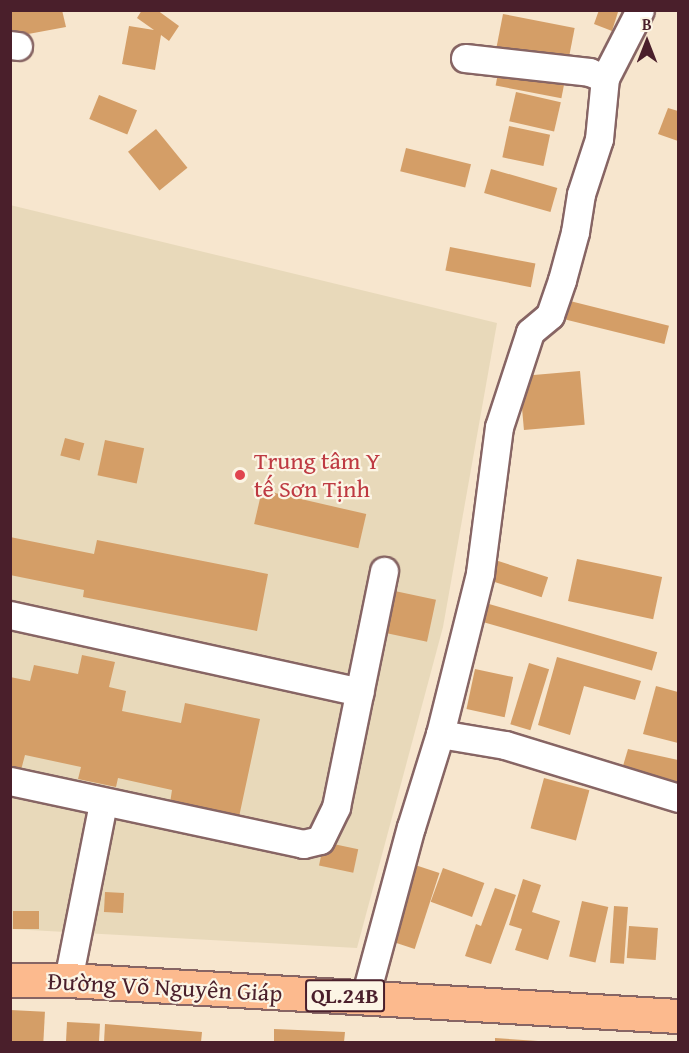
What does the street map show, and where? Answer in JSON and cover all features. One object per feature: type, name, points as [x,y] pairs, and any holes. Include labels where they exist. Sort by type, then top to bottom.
[{"type":"main road","name":"Đường Võ Nguyên Giáp","points":[[10,980],[68,980],[678,1016]]},
{"type":"street","points":[[364,997],[411,827],[440,734],[480,573],[499,427],[530,332],[550,315],[562,280],[575,232],[581,194],[599,140],[605,78],[640,10]]},
{"type":"street","points":[[465,58],[589,72],[605,78]]},
{"type":"street","points":[[10,781],[303,844],[320,840],[336,807],[384,571]]},
{"type":"street","points":[[10,615],[360,692]]},
{"type":"street","points":[[440,734],[506,745],[678,798]]},
{"type":"street","points":[[68,980],[103,802]]},
{"type":"shaded area","name":"Trung tâm Y tế Sơn Tịnh","points":[[10,205],[497,323],[443,627],[357,948],[11,929]]},
{"type":"building","points":[[10,10],[62,10],[66,27],[12,37]]},
{"type":"building","points":[[142,10],[157,10],[179,26],[169,41],[161,35],[155,70],[122,64],[129,26],[154,30],[137,18]]},
{"type":"building","points":[[599,10],[618,12],[612,31],[594,24]]},
{"type":"building","points":[[503,14],[575,28],[567,66],[496,52]]},
{"type":"building","points":[[500,63],[566,76],[561,98],[496,86]]},
{"type":"building","points":[[516,92],[561,102],[554,132],[509,121]]},
{"type":"building","points":[[99,95],[137,110],[127,134],[89,119]]},
{"type":"building","points":[[668,108],[678,111],[678,141],[658,134]]},
{"type":"building","points":[[509,126],[550,135],[543,166],[502,157]]},
{"type":"building","points":[[156,129],[187,168],[159,191],[128,152]]},
{"type":"building","points":[[406,148],[471,164],[465,187],[400,171]]},
{"type":"building","points":[[491,169],[557,188],[550,212],[484,193]]},
{"type":"building","points":[[450,247],[535,264],[531,287],[445,271]]},
{"type":"building","points":[[570,301],[669,326],[664,344],[565,319]]},
{"type":"building","points":[[580,371],[585,425],[524,430],[519,376]]},
{"type":"building","points":[[65,438],[84,443],[80,461],[60,455]]},
{"type":"building","points":[[105,440],[144,448],[137,484],[98,475]]},
{"type":"building","points":[[262,490],[366,514],[358,548],[254,524]]},
{"type":"building","points":[[10,537],[94,554],[97,540],[268,574],[257,631],[83,597],[84,590],[10,575]]},
{"type":"building","points":[[492,559],[548,577],[542,597],[486,579]]},
{"type":"building","points":[[577,559],[662,577],[653,619],[568,601]]},
{"type":"building","points":[[390,590],[436,600],[427,642],[381,632]]},
{"type":"building","points":[[489,604],[657,652],[652,671],[484,622]]},
{"type":"building","points":[[82,655],[115,662],[109,687],[126,691],[122,711],[181,723],[185,703],[260,719],[239,817],[170,803],[172,790],[118,778],[116,787],[78,779],[81,767],[25,755],[21,770],[10,768],[10,677],[30,681],[34,665],[78,674]]},
{"type":"building","points":[[557,657],[641,681],[635,700],[584,686],[570,735],[538,725]]},
{"type":"building","points":[[529,663],[549,669],[530,730],[510,724]]},
{"type":"building","points":[[475,669],[513,677],[505,717],[466,709]]},
{"type":"building","points":[[656,686],[678,692],[678,743],[643,734]]},
{"type":"building","points":[[628,749],[678,760],[678,791],[620,776]]},
{"type":"building","points":[[544,778],[589,790],[576,840],[531,828]]},
{"type":"building","points":[[324,842],[358,849],[353,873],[319,865]]},
{"type":"building","points":[[409,863],[439,873],[415,949],[384,939]]},
{"type":"building","points":[[443,868],[484,883],[472,917],[431,902]]},
{"type":"building","points":[[523,879],[541,885],[532,912],[560,921],[548,960],[515,950],[522,929],[509,925]]},
{"type":"building","points":[[495,888],[516,895],[491,964],[465,956],[476,924],[481,926]]},
{"type":"building","points":[[105,892],[124,893],[123,913],[104,912]]},
{"type":"building","points":[[582,901],[608,907],[595,963],[569,957]]},
{"type":"building","points":[[614,906],[628,907],[624,964],[610,963]]},
{"type":"building","points":[[13,911],[39,911],[39,929],[13,929]]},
{"type":"building","points":[[629,926],[658,928],[656,960],[627,958]]},
{"type":"building","points":[[10,1010],[45,1012],[43,1042],[10,1042]]},
{"type":"building","points":[[67,1022],[100,1024],[99,1042],[66,1042]]},
{"type":"building","points":[[105,1024],[202,1032],[201,1042],[104,1042]]},
{"type":"building","points":[[274,1029],[345,1032],[344,1042],[274,1042]]},
{"type":"building","points":[[495,1038],[538,1041],[538,1042],[495,1042]]},
{"type":"place","name":"Trung tâm Y tế Sơn Tịnh","points":[[240,475]]}]
